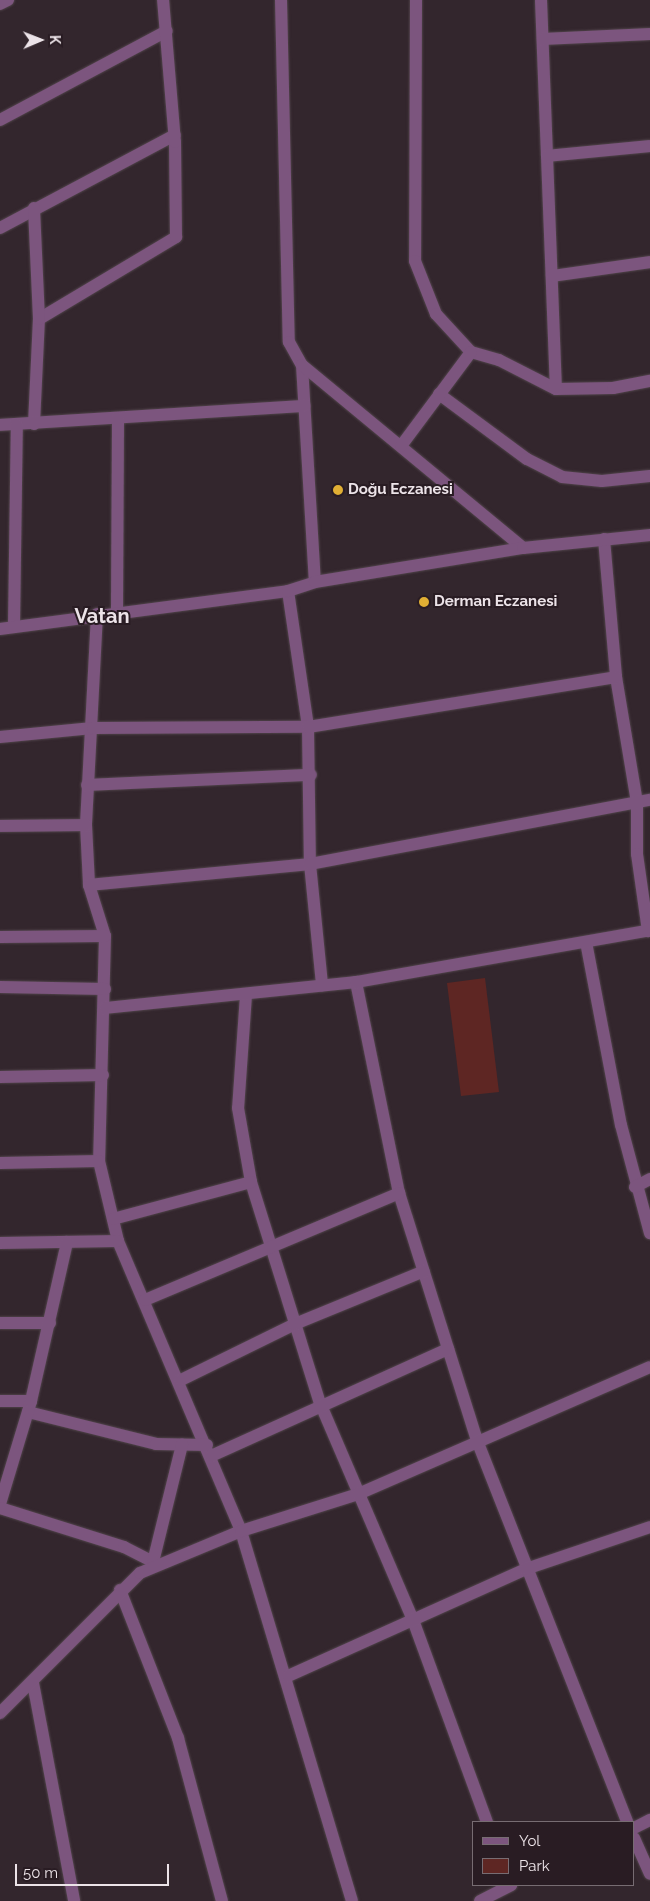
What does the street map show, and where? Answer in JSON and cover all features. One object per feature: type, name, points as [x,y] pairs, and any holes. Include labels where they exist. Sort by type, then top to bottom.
[{"type":"street","points":[[0,4],[8,0]]},
{"type":"street","points":[[39,318],[176,237],[175,135],[163,0]]},
{"type":"street","points":[[281,0],[289,342],[302,365],[523,548]]},
{"type":"street","points":[[416,0],[415,261],[436,314],[471,352],[499,360],[556,389],[613,388],[650,381]]},
{"type":"street","points":[[541,0],[556,389]]},
{"type":"street","points":[[0,120],[167,31]]},
{"type":"street","points":[[542,39],[650,34]]},
{"type":"street","points":[[0,228],[34,208],[175,135]]},
{"type":"street","points":[[547,156],[650,146]]},
{"type":"street","points":[[34,208],[39,318],[34,424]]},
{"type":"street","points":[[552,276],[650,262]]},
{"type":"street","points":[[401,446],[471,352]]},
{"type":"street","points":[[302,365],[315,582]]},
{"type":"street","points":[[440,394],[527,459],[562,477],[602,481],[650,476]]},
{"type":"street","points":[[0,425],[304,406]]},
{"type":"street","points":[[117,611],[118,418]]},
{"type":"street","points":[[14,627],[17,424]]},
{"type":"street","points":[[0,629],[117,611],[288,590],[315,582],[523,548],[650,535]]},
{"type":"street","points":[[105,1008],[246,995],[356,982],[649,930],[637,854],[637,802],[616,677],[604,539]]},
{"type":"street","points":[[288,590],[308,727],[311,775],[310,864],[322,985]]},
{"type":"street","points":[[97,614],[93,728],[87,785],[86,825],[89,885],[104,936],[105,1008],[98,1161],[118,1241],[181,1380],[241,1530],[288,1676],[352,1901]]},
{"type":"street","points":[[0,737],[93,728],[308,727],[616,677]]},
{"type":"street","points":[[87,785],[311,775]]},
{"type":"street","points":[[89,885],[310,864],[650,800]]},
{"type":"street","points":[[0,826],[86,825]]},
{"type":"street","points":[[0,938],[104,936]]},
{"type":"street","points":[[586,942],[635,1187],[650,1234]]},
{"type":"street","points":[[356,982],[399,1194],[478,1443],[526,1570],[627,1821]]},
{"type":"street","points":[[0,987],[105,989]]},
{"type":"street","points":[[246,995],[238,1108],[251,1182],[320,1404],[413,1620],[488,1821]]},
{"type":"street","points":[[0,1077],[103,1075]]},
{"type":"street","points":[[0,1163],[98,1161]]},
{"type":"street","points":[[635,1187],[650,1178]]},
{"type":"street","points":[[113,1219],[251,1182]]},
{"type":"street","points":[[146,1300],[271,1250],[399,1194]]},
{"type":"street","points":[[0,1243],[118,1241]]},
{"type":"street","points":[[0,1504],[4,1482],[29,1406],[50,1323],[67,1242]]},
{"type":"street","points":[[181,1380],[295,1324],[424,1271]]},
{"type":"street","points":[[0,1323],[50,1323]]},
{"type":"street","points":[[0,1401],[29,1406],[156,1444],[182,1444],[209,1450],[448,1349]]},
{"type":"street","points":[[0,1713],[33,1683],[120,1590],[156,1563],[241,1530],[358,1494],[650,1367]]},
{"type":"street","points":[[156,1563],[182,1444]]},
{"type":"street","points":[[0,1508],[124,1546],[156,1563]]},
{"type":"street","points":[[288,1676],[526,1570],[650,1527]]},
{"type":"street","points":[[120,1590],[178,1738],[222,1901]]},
{"type":"street","points":[[33,1683],[74,1901]]},
{"type":"street","points":[[635,1828],[650,1820]]},
{"type":"street","points":[[635,1840],[650,1874]]},
{"type":"street","points":[[480,1901],[509,1886]]},
{"type":"green space","points":[[485,978],[499,1092],[461,1096],[447,983]]},
{"type":"place","name":"Doğu Eczanesi","points":[[338,490]]},
{"type":"place","name":"Derman Eczanesi","points":[[424,602]]},
{"type":"district","name":"Vatan","points":[[102,616]]}]
